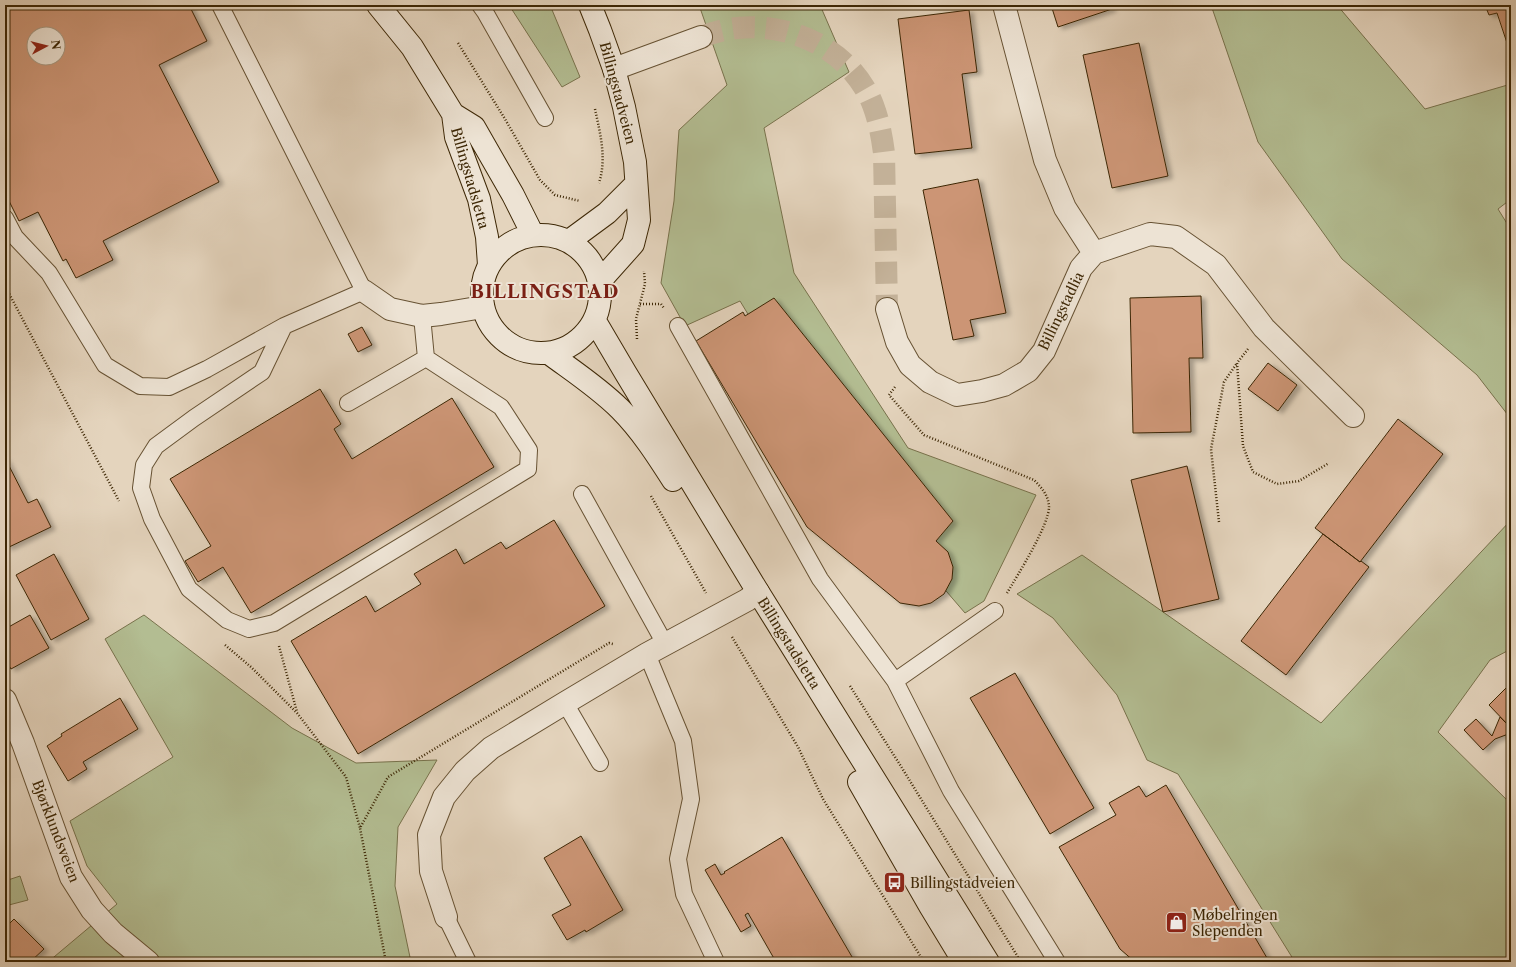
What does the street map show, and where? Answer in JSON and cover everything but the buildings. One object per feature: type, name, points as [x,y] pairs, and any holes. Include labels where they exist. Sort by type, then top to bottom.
[{"type":"main road","name":"Billingstadsletta","points":[[378,5],[412,47],[453,114],[456,137],[479,199],[487,237],[489,266]]},
{"type":"main road","name":"Billingstadveien","points":[[590,5],[614,69],[630,135],[635,162],[639,220],[633,244],[600,281]]},
{"type":"main road","points":[[1004,5],[1045,160],[1065,208],[1094,253],[1150,234],[1176,237],[1216,265],[1264,328],[1353,416]]},
{"type":"main road","points":[[614,69],[701,37]]},
{"type":"main road","name":"Billingstadsletta","points":[[453,114],[474,127],[513,195],[533,235]]},
{"type":"main road","points":[[569,241],[607,213],[636,184]]},
{"type":"main road","points":[[533,235],[551,235],[569,241],[589,257],[600,281],[601,301],[595,321],[576,343],[550,354],[527,352],[507,343],[491,327],[483,307],[482,292],[484,278],[489,266],[508,245],[533,235]]},
{"type":"main road","name":"Billingstadlia","points":[[887,310],[897,342],[910,365],[930,382],[957,395],[982,391],[1004,385],[1028,371],[1044,351],[1081,268],[1094,253]]},
{"type":"main road","points":[[364,291],[390,309],[422,316],[483,307]]},
{"type":"main road","name":"Billingstadsletta","points":[[595,321],[930,906],[964,962]]},
{"type":"main road","name":"Billingstadsletta","points":[[550,354],[600,391],[620,409],[640,431],[752,596],[988,962]]},
{"type":"main road","points":[[446,917],[430,871],[429,835],[444,797],[465,771],[491,748],[656,649],[752,596]]},
{"type":"main road","name":"Bjørklundsveien","points":[[5,700],[23,743],[71,877],[92,910],[113,933],[148,962]]},
{"type":"lane","points":[[5,218],[15,237],[49,273],[105,365],[140,386],[169,387],[207,369],[284,326],[364,291],[220,5]]},
{"type":"lane","points":[[480,5],[544,118]]},
{"type":"lane","points":[[422,316],[426,358]]},
{"type":"lane","points":[[284,326],[262,372],[194,418],[156,446],[144,465],[141,488],[152,519],[189,589],[226,620],[249,629],[274,623],[528,469],[529,450],[501,408],[426,358]]},
{"type":"lane","points":[[678,326],[820,579],[895,681],[951,792],[1057,962]]},
{"type":"lane","points":[[348,403],[426,358]]},
{"type":"lane","points":[[582,494],[656,649],[683,741],[691,799],[678,859],[684,894],[716,962]]},
{"type":"lane","points":[[895,681],[995,611]]},
{"type":"lane","points":[[565,703],[600,763]]},
{"type":"lane","points":[[446,917],[464,960]]},
{"type":"path","points":[[458,43],[506,119],[540,180],[555,195],[582,201]]},
{"type":"path","points":[[595,108],[602,143],[603,167],[600,182],[597,187]]},
{"type":"path","points":[[638,346],[636,319],[645,284],[644,269]]},
{"type":"path","points":[[1219,522],[1211,449],[1224,382],[1264,328]]},
{"type":"path","points":[[1237,363],[1243,446],[1253,472],[1277,484],[1299,481],[1330,463]]},
{"type":"path","points":[[910,365],[889,395],[924,435],[1034,480],[1046,493],[1049,507],[1045,525],[995,611]]},
{"type":"path","points":[[649,493],[719,615],[798,747],[823,799],[924,962]]},
{"type":"path","points":[[274,623],[297,713]]},
{"type":"path","points":[[849,685],[1021,962]]},
{"type":"green space","points":[[509,5],[550,5],[580,77],[562,87]]},
{"type":"green space","points":[[699,5],[820,5],[849,72],[764,128],[794,273],[908,448],[1036,495],[984,601],[965,613],[844,472],[740,301],[685,326],[661,283],[674,201],[679,130],[727,85]]},
{"type":"green space","points":[[1211,5],[1337,5],[1425,109],[1511,84],[1511,199],[1498,209],[1511,230],[1511,419],[1477,375],[1342,259],[1258,142]]},
{"type":"green space","points":[[1511,520],[1511,649],[1490,660],[1438,732],[1511,804],[1511,962],[1295,962],[1178,774],[1147,760],[1117,695],[1053,618],[1017,594],[1082,555],[1321,723]]},
{"type":"green space","points":[[144,615],[292,728],[356,763],[437,760],[398,827],[395,886],[411,962],[48,962],[117,904],[87,866],[70,821],[173,757],[105,639]]},
{"type":"green space","points":[[20,876],[28,900],[5,906],[5,881]]},
{"type":"tunnel","points":[[701,37],[728,29],[758,27],[799,35],[836,55],[851,69],[863,86],[873,105],[877,117],[884,153],[887,309]]},
{"type":"place","name":"Billingstadveien","points":[[895,883]]},
{"type":"place","name":"Møbelringen Slependen","points":[[1177,923]]},
{"type":"district","name":"BILLINGSTAD","points":[[545,292]]}]
